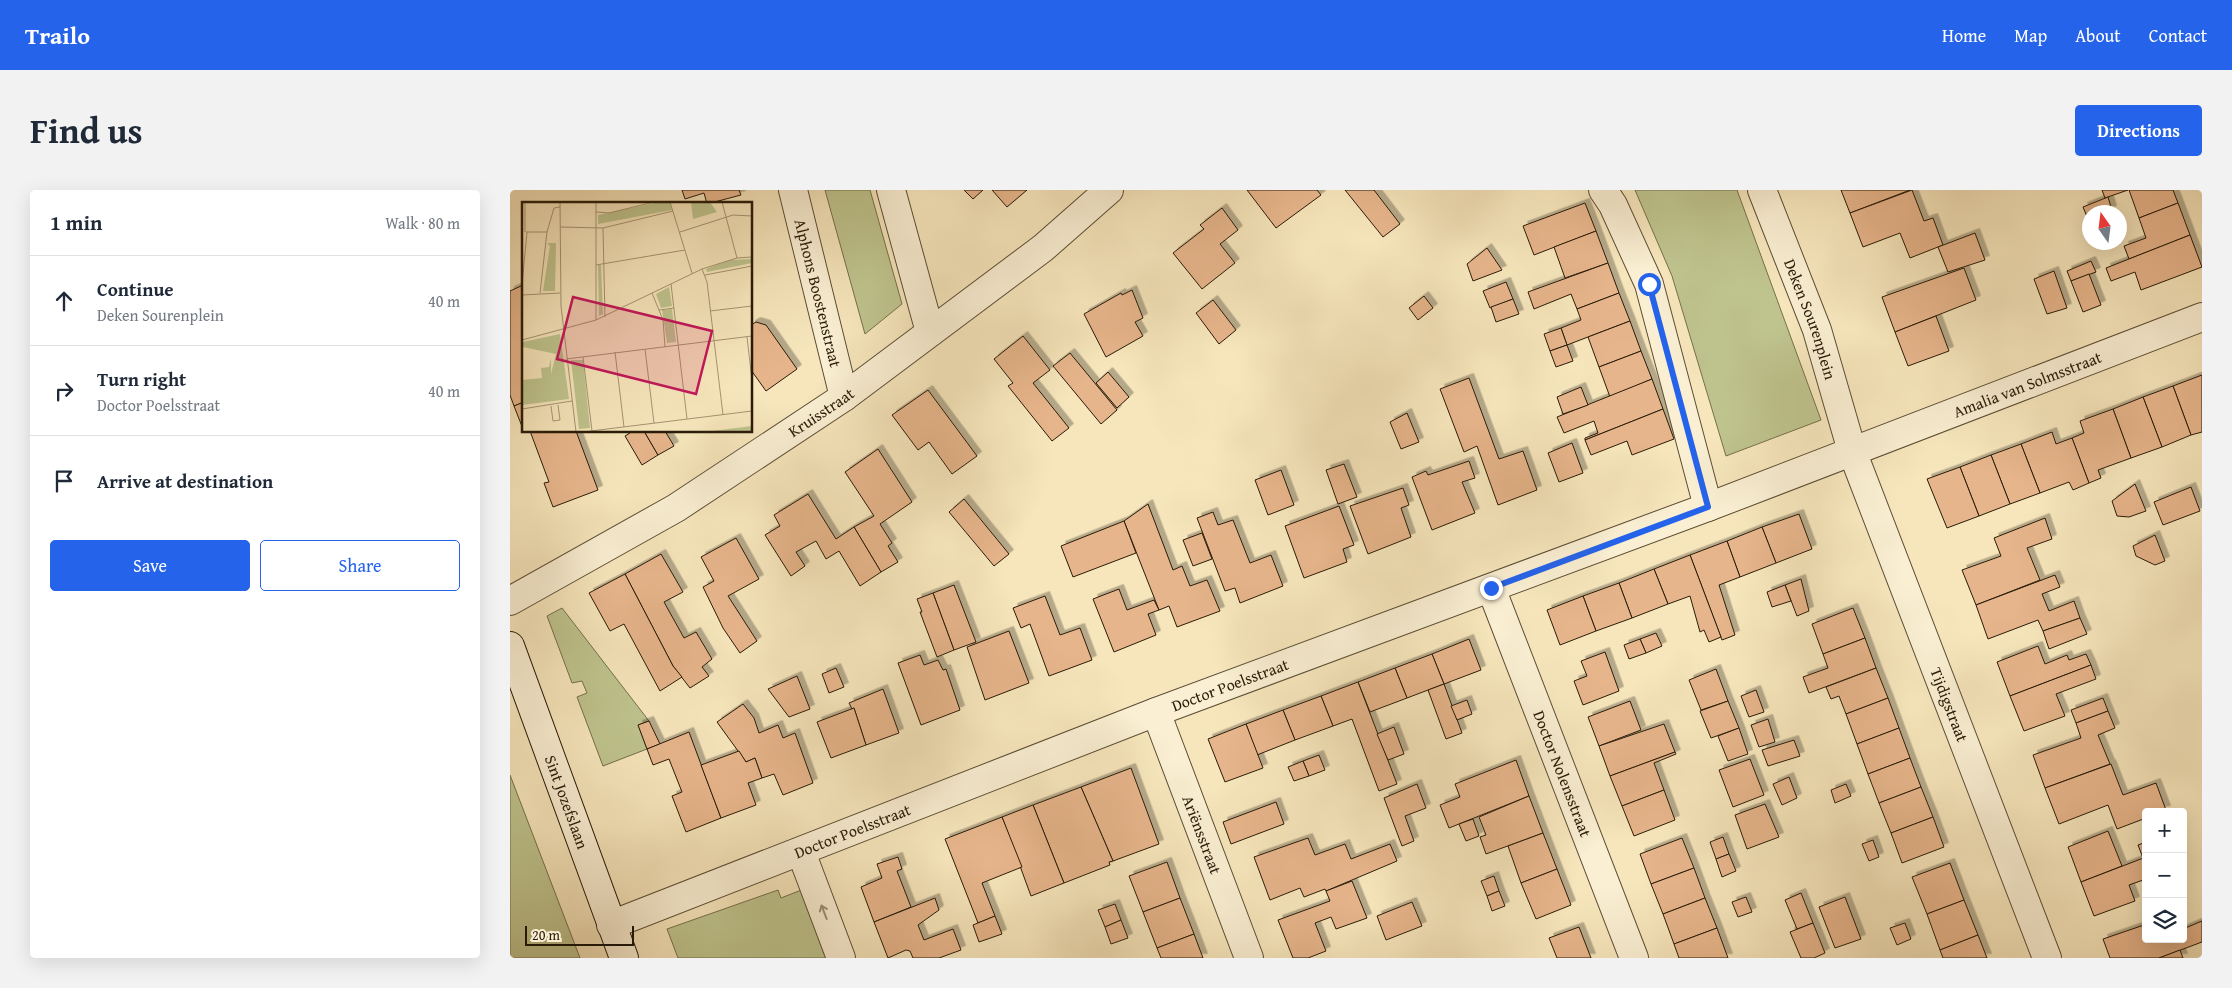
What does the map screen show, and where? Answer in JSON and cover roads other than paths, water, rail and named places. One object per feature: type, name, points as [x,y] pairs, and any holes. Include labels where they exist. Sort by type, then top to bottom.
[{"type":"street","name":"Alphons Boostenstraat","points":[[793,190],[844,397]]},
{"type":"street","points":[[891,190],[930,332]]},
{"type":"street","name":"Kruisstraat","points":[[510,602],[676,508],[844,397],[1043,248],[1109,190]]},
{"type":"street","points":[[1603,190],[1613,206],[1649,284],[1708,507]]},
{"type":"street","name":"Deken Sourenplein","points":[[1762,190],[1817,330],[1852,451]]},
{"type":"street","name":"Amalia van Solmsstraat","points":[[1852,451],[2202,317]]},
{"type":"street","name":"Doctor Poelsstraat","points":[[611,925],[1156,712],[1708,507],[1852,451]]},
{"type":"street","name":"Tijdigstraat","points":[[1852,451],[2048,958]]},
{"type":"street","name":"Doctor Nolensstraat","points":[[1491,588],[1634,958]]},
{"type":"street","name":"Sint Jozefslaan","points":[[510,646],[624,958]]},
{"type":"street","name":"Ariënsstraat","points":[[1156,712],[1249,958]]},
{"type":"street","points":[[801,852],[841,958]]}]
